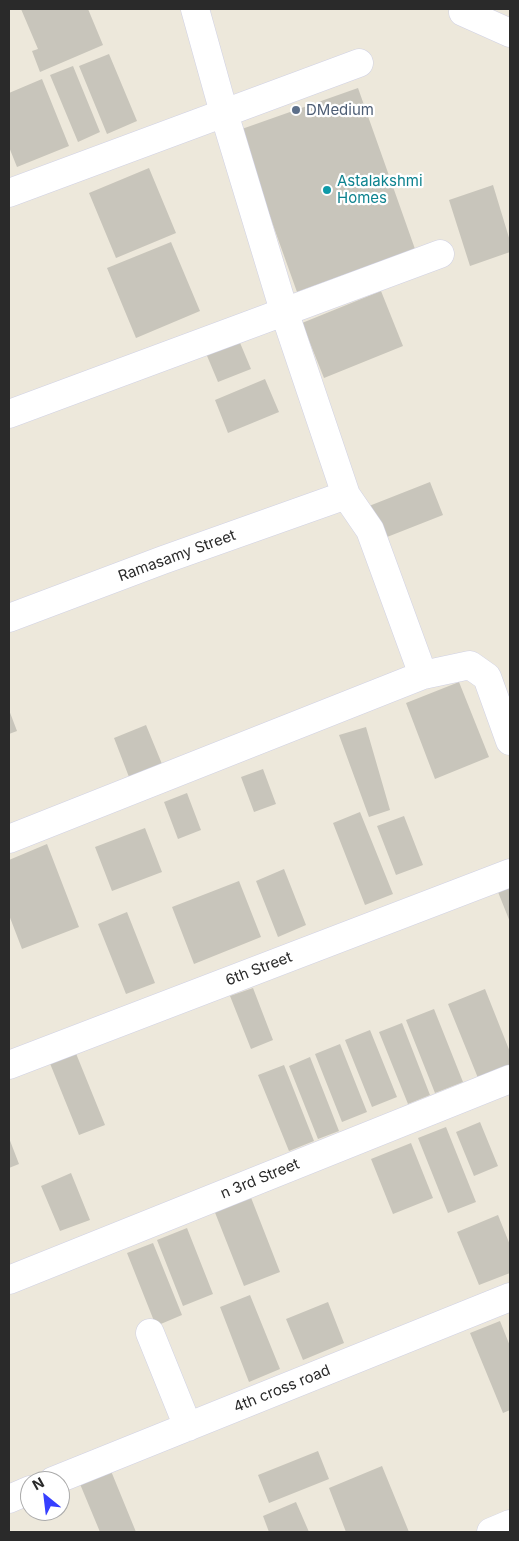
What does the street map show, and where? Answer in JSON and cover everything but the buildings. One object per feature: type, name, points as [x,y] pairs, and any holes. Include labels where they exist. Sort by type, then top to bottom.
[{"type":"street","points":[[195,9],[284,311],[346,495],[370,530],[423,675]]},
{"type":"street","points":[[463,12],[510,33]]},
{"type":"street","points":[[9,193],[359,63]]},
{"type":"street","points":[[9,414],[440,254]]},
{"type":"street","name":"Ramasamy Street","points":[[9,618],[163,560],[346,495]]},
{"type":"street","points":[[9,839],[423,675],[470,665],[487,677],[510,741]]},
{"type":"street","name":"6th Street","points":[[9,1064],[510,872]]},
{"type":"street","name":"n 3rd Street","points":[[9,1280],[510,1079]]},
{"type":"street","name":"4th cross road","points":[[70,1474],[510,1297]]},
{"type":"street","points":[[150,1333],[188,1427]]},
{"type":"street","points":[[491,1532],[510,1524]]},
{"type":"place","name":"DMedium","points":[[296,110]]},
{"type":"place","name":"Astalakshmi Homes","points":[[327,190]]}]
